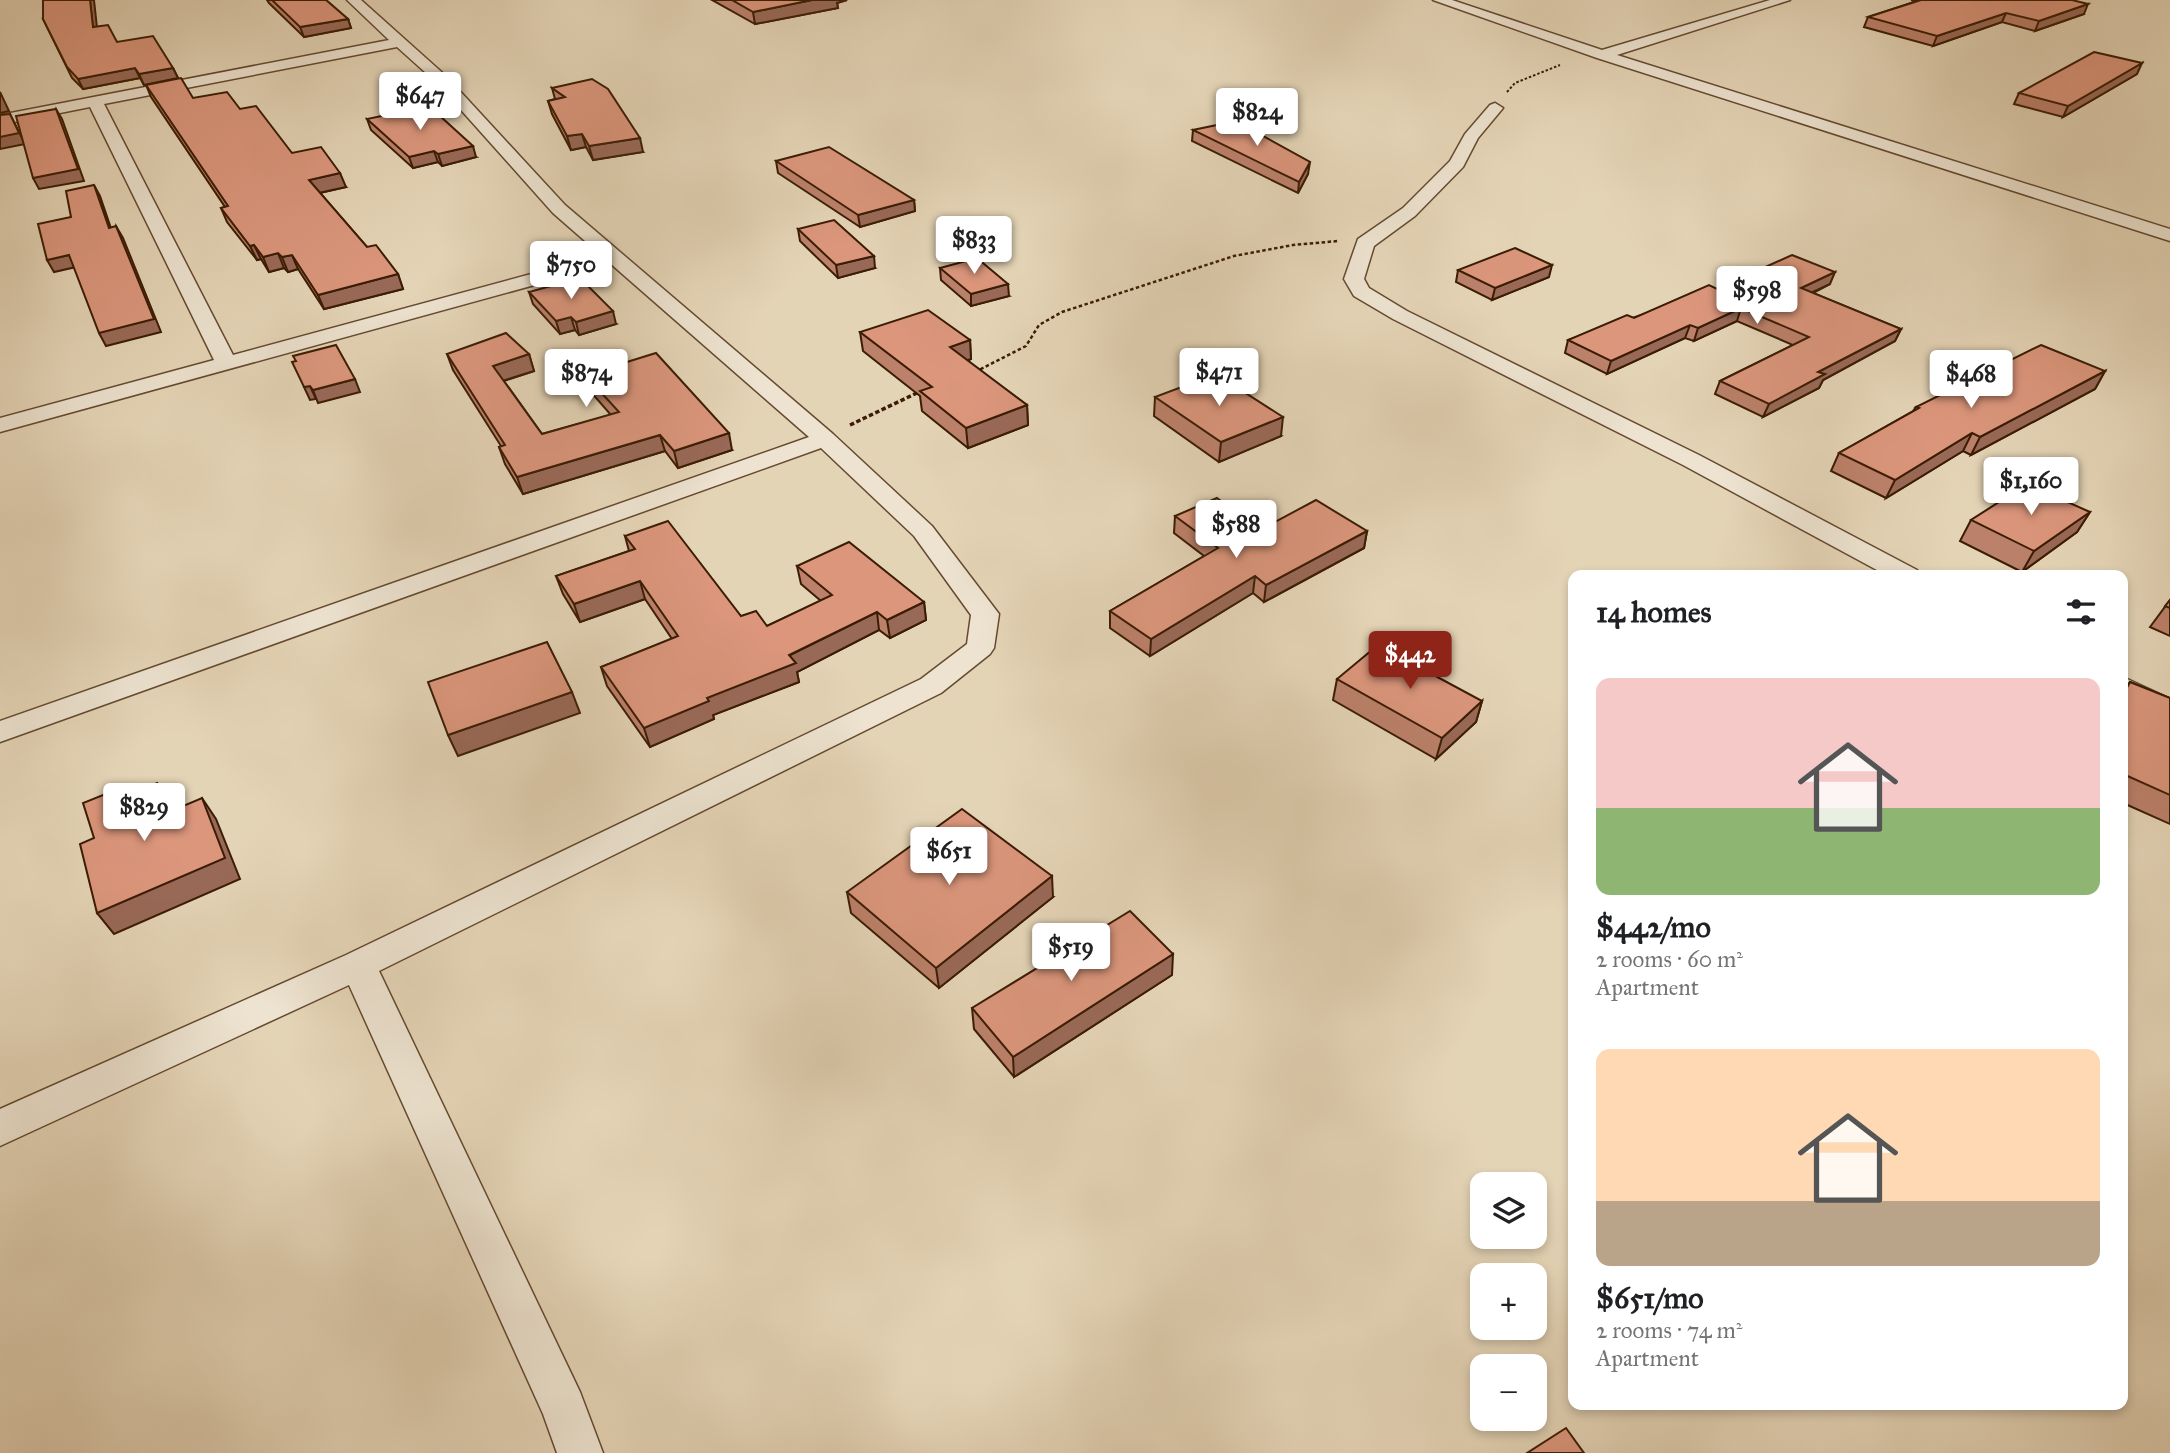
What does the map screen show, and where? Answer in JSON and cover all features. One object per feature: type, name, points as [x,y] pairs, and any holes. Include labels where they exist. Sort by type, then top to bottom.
[{"type":"street","points":[[0,1128],[358,965],[931,687],[980,648],[985,614],[923,531],[825,439],[559,209],[441,79],[353,0]]},
{"type":"street","points":[[1438,0],[1602,55],[2170,235]]},
{"type":"street","points":[[1602,55],[1784,0]]},
{"type":"street","points":[[0,120],[401,42]]},
{"type":"street","points":[[94,101],[227,365]]},
{"type":"street","points":[[1495,108],[1471,137],[1457,163],[1409,212],[1365,243],[1354,279],[1362,292],[1691,460],[1897,570]]},
{"type":"street","points":[[0,425],[615,257]]},
{"type":"street","points":[[0,732],[825,439]]},
{"type":"street","points":[[2128,690],[2170,711]]},
{"type":"street","points":[[358,965],[564,1408],[580,1453]]},
{"type":"path","points":[[1495,108],[1515,83],[1570,61],[1602,55]]},
{"type":"path","points":[[965,377],[1026,346],[1039,325],[1062,312],[1110,295],[1234,256],[1374,237]]},
{"type":"path","points":[[825,439],[924,390]]},
{"type":"building","points":[[43,0],[90,0],[93,27],[108,25],[117,42],[153,36],[173,68],[139,74],[135,68],[78,79],[67,67],[43,19]]},
{"type":"building","points":[[272,0],[326,0],[348,19],[300,27]]},
{"type":"building","points":[[732,0],[812,0],[753,12]]},
{"type":"building","points":[[1921,0],[2072,0],[2088,4],[2039,21],[2006,13],[1937,36],[1868,17]]},
{"type":"building","points":[[2094,52],[2142,63],[2068,106],[2019,93]]},
{"type":"building","points":[[181,78],[193,98],[227,92],[240,109],[256,106],[292,153],[321,147],[340,173],[309,180],[367,247],[376,245],[398,274],[318,295],[292,255],[282,257],[278,253],[263,257],[254,245],[250,246],[221,208],[228,206],[146,85]]},
{"type":"building","points":[[592,79],[608,89],[640,138],[589,146],[582,134],[567,136],[548,101],[565,97],[552,88]]},
{"type":"building","points":[[429,106],[473,146],[409,157],[367,119]]},
{"type":"building","points":[[56,109],[78,169],[33,178],[16,116]]},
{"type":"building","points":[[10,114],[19,133],[0,137],[0,115]]},
{"type":"building","points":[[1236,121],[1310,162],[1299,182],[1193,130]]},
{"type":"building","points":[[829,147],[914,200],[858,215],[776,161]]},
{"type":"building","points":[[94,185],[109,228],[116,226],[154,319],[99,333],[69,255],[47,260],[38,224],[71,217],[66,191]]},
{"type":"building","points":[[834,220],[874,256],[836,265],[798,229]]},
{"type":"building","points":[[1515,248],[1552,265],[1495,288],[1458,270]]},
{"type":"building","points":[[1792,255],[1835,272],[1801,288],[1901,329],[1818,372],[1825,374],[1769,404],[1720,381],[1809,337],[1741,308],[1698,328],[1690,325],[1611,361],[1568,340],[1627,315],[1634,318],[1709,285],[1717,289]]},
{"type":"building","points":[[977,258],[1008,284],[971,294],[940,268]]},
{"type":"building","points":[[580,278],[613,311],[576,322],[571,317],[556,321],[529,292]]},
{"type":"building","points":[[928,310],[970,340],[950,347],[1027,405],[966,428],[920,391],[932,387],[860,332]]},
{"type":"building","points":[[506,333],[529,354],[493,366],[542,434],[619,412],[585,375],[656,353],[729,433],[674,451],[660,435],[517,477],[499,447],[505,445],[447,354]]},
{"type":"building","points":[[336,345],[355,379],[313,390],[310,386],[304,387],[292,362],[296,361],[293,356]]},
{"type":"building","points":[[2041,345],[2105,371],[1980,437],[1972,433],[1895,480],[1839,453],[1919,408],[1916,407]]},
{"type":"building","points":[[1216,374],[1283,417],[1221,442],[1155,397]]},
{"type":"building","points":[[2027,484],[2090,512],[2034,551],[1971,520]]},
{"type":"building","points":[[1217,498],[1260,530],[1316,500],[1367,531],[1266,585],[1255,576],[1151,639],[1110,611],[1218,548],[1175,516]]},
{"type":"building","points":[[668,521],[741,616],[756,611],[767,626],[832,595],[797,566],[849,542],[924,602],[887,620],[877,612],[789,655],[796,663],[707,698],[709,701],[644,728],[601,667],[678,636],[640,581],[574,604],[556,576],[635,549],[625,536]]},
{"type":"building","points":[[547,642],[572,692],[448,735],[428,682]]},
{"type":"building","points":[[1378,645],[1482,701],[1442,738],[1337,679]]},
{"type":"building","points":[[2130,682],[2170,698],[2170,795],[2128,776]]},
{"type":"building","points":[[157,783],[163,802],[177,797],[181,807],[202,798],[225,858],[97,913],[80,844],[94,838],[83,803],[128,785],[131,794]]},
{"type":"building","points":[[962,809],[1052,876],[936,968],[847,892]]},
{"type":"building","points":[[1130,911],[1173,954],[1013,1057],[972,1008]]},
{"type":"building","points":[[1566,1428],[1584,1453],[1527,1453]]}]
